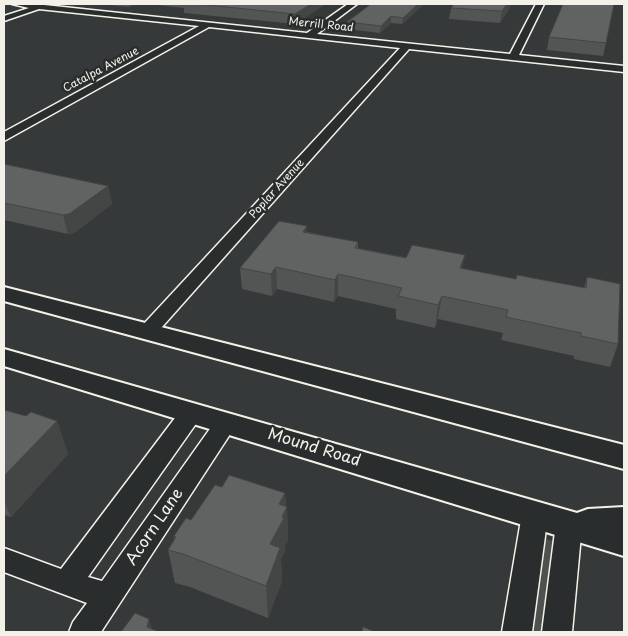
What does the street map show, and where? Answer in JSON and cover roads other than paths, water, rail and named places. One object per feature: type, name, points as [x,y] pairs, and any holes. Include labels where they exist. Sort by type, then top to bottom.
[{"type":"main road","points":[[4,294],[624,457]]},
{"type":"main road","name":"Mound Road","points":[[4,357],[624,541]]},
{"type":"main road","points":[[568,524],[624,522]]},
{"type":"street","name":"Merrill Road","points":[[16,4],[624,69]]},
{"type":"street","points":[[309,35],[353,4]]},
{"type":"street","points":[[513,57],[540,4]]},
{"type":"street","points":[[4,19],[39,6]]},
{"type":"street","name":"Catalpa Avenue","points":[[4,137],[209,24]]},
{"type":"street","name":"Poplar Avenue","points":[[147,332],[407,46]]},
{"type":"street","points":[[67,584],[192,412]]},
{"type":"street","name":"Acorn Lane","points":[[84,632],[227,422]]},
{"type":"street","points":[[517,632],[535,514]]},
{"type":"street","points":[[557,632],[568,524]]},
{"type":"street","points":[[4,560],[67,584],[108,596]]}]
